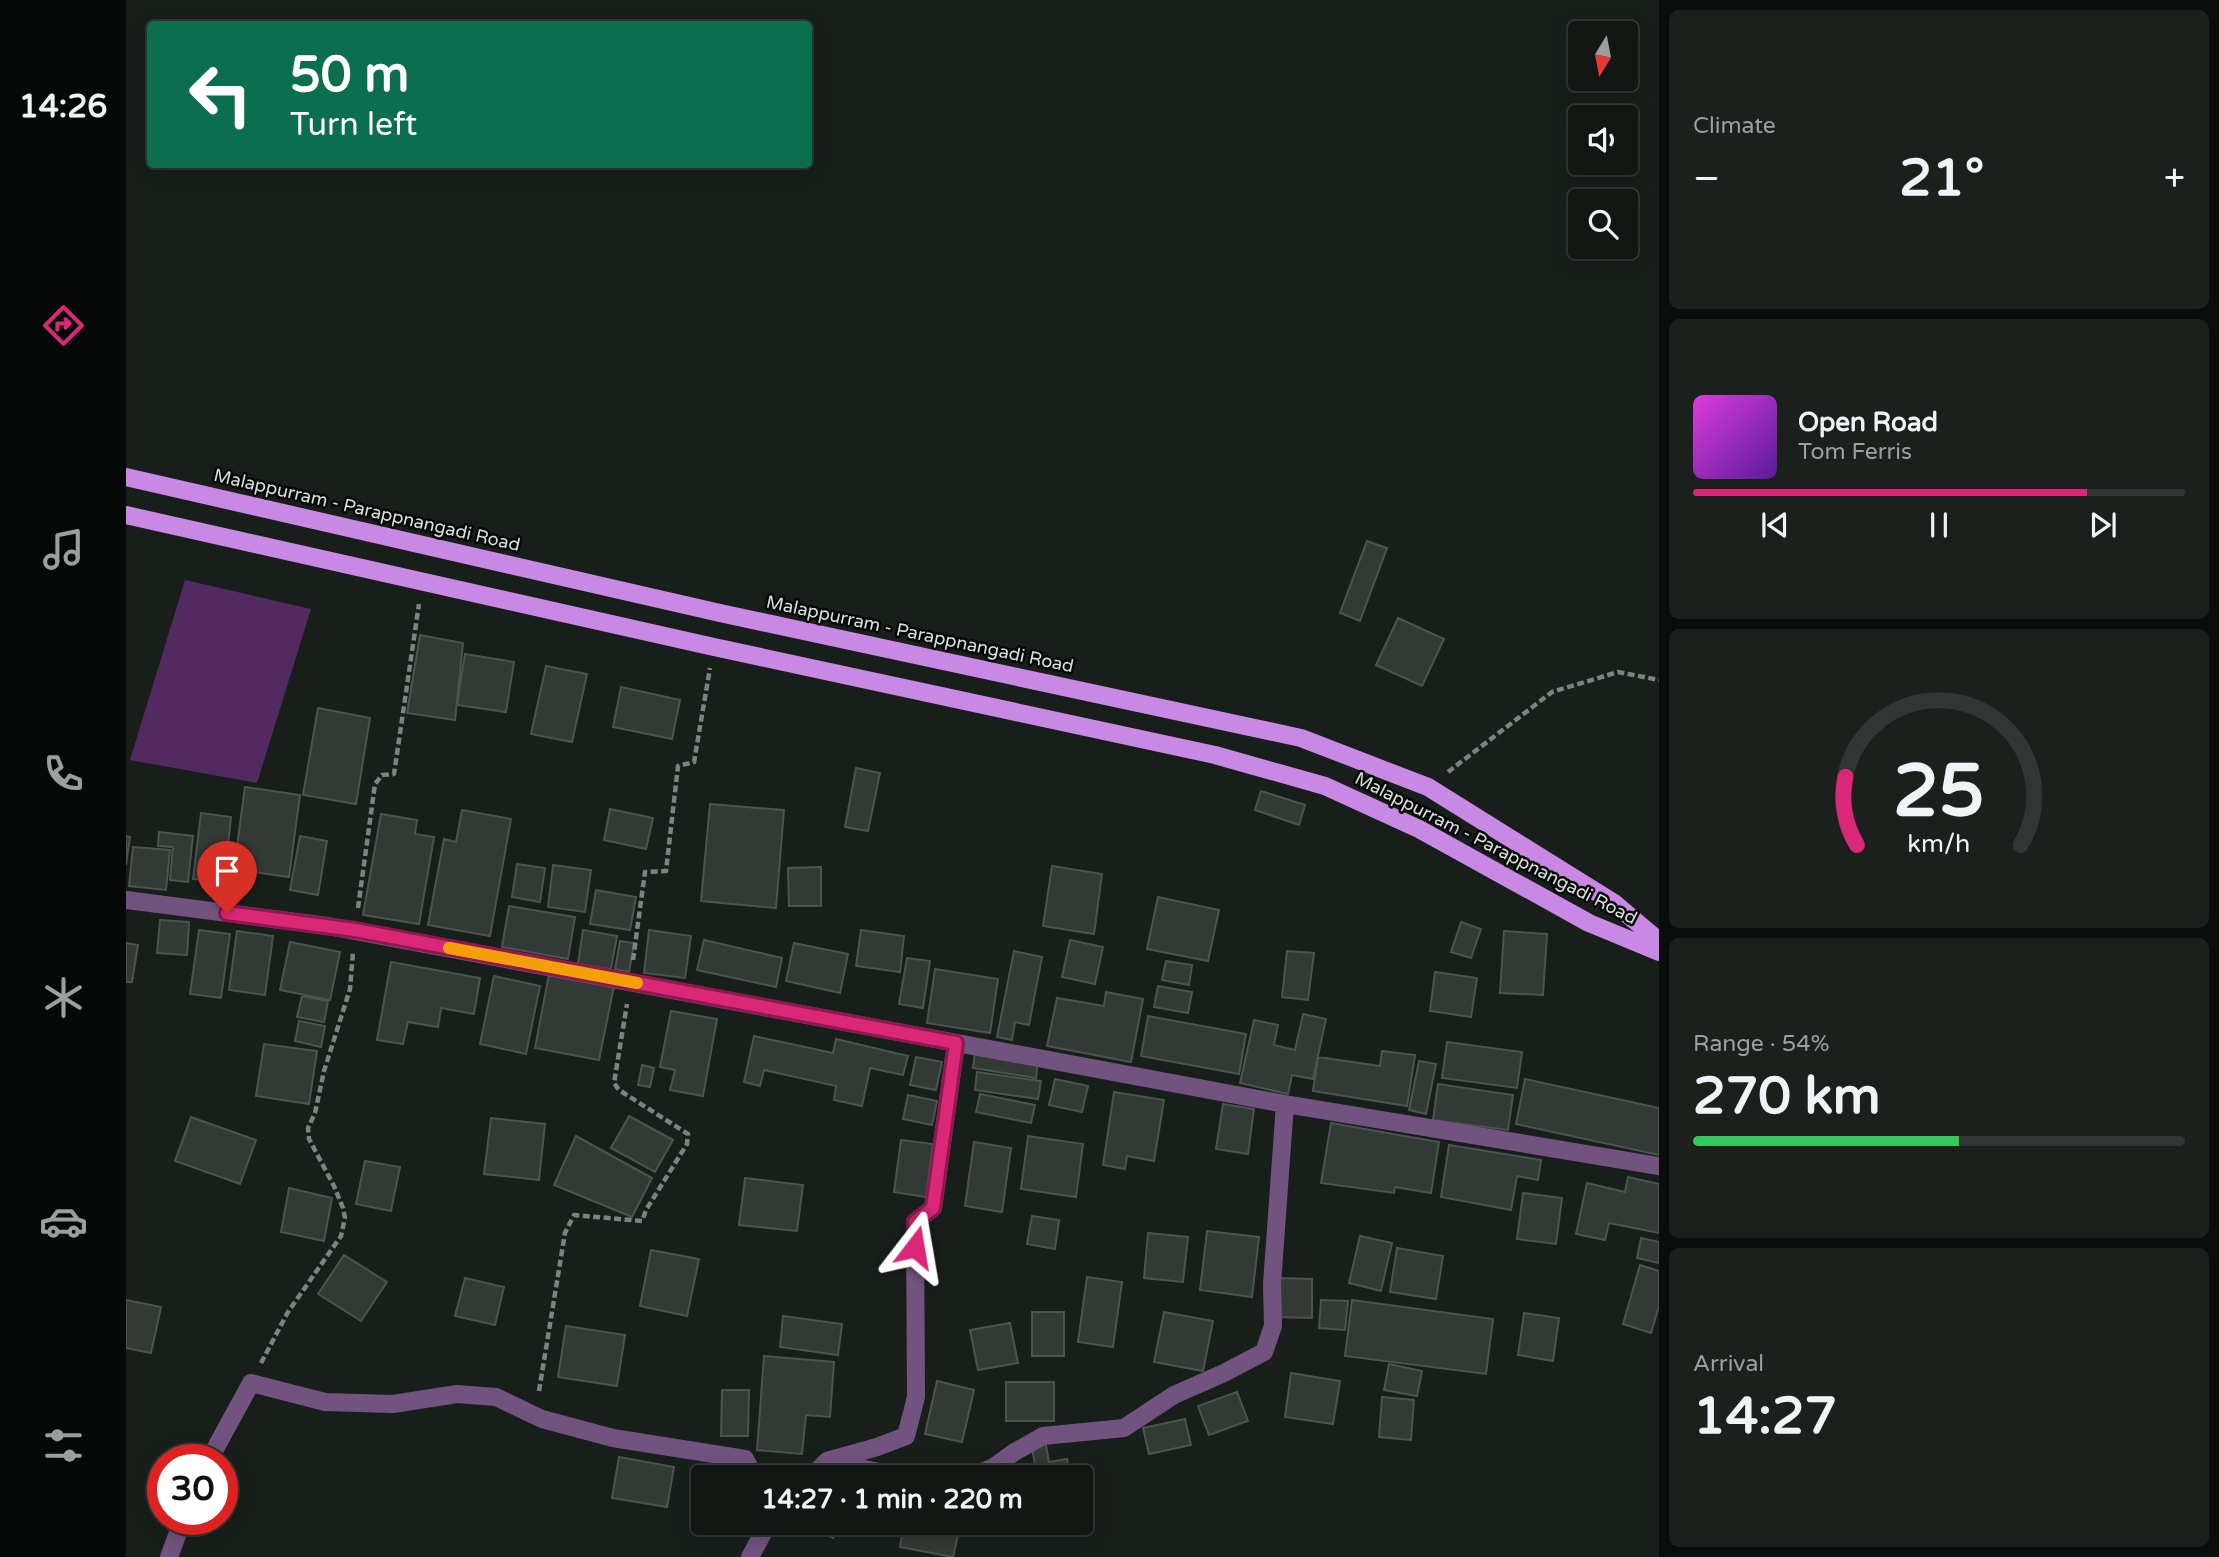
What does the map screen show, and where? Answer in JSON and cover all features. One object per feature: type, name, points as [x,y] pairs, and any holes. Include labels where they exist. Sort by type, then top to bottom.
[{"type":"main road","name":"Malappurram - Parappnangadi Road","points":[[126,477],[720,613],[1301,738],[1428,787],[1614,903],[1659,941]]},
{"type":"main road","name":"Malappurram - Parappnangadi Road","points":[[126,515],[714,647],[1215,755],[1325,786],[1419,829],[1589,923],[1659,952]]},
{"type":"street","points":[[126,900],[355,930],[1285,1104],[1659,1167]]},
{"type":"street","points":[[823,1465],[827,1461],[906,1436],[916,1397],[915,1222],[933,1208],[956,1043]]},
{"type":"street","points":[[997,1465],[1043,1436],[1124,1428],[1174,1395],[1264,1352],[1273,1326],[1272,1284],[1285,1104]]},
{"type":"street","points":[[218,1444],[251,1382],[324,1402],[393,1404],[457,1394],[496,1397],[535,1416],[613,1438],[745,1459],[748,1465]]},
{"type":"street","points":[[827,1461],[846,1465]]},
{"type":"street","points":[[169,1557],[177,1535]]},
{"type":"street","points":[[750,1557],[762,1535]]},
{"type":"path","points":[[251,1382],[288,1312],[341,1236],[345,1218],[334,1186],[309,1139],[308,1128],[315,1113],[324,1071],[350,989],[355,930],[375,784],[382,775],[394,774],[424,581]]},
{"type":"path","points":[[535,1416],[565,1233],[574,1215],[642,1221],[687,1144],[688,1134],[620,1090],[614,1083],[631,982],[645,872],[666,871],[678,766],[694,762],[714,647]]},
{"type":"path","points":[[1428,787],[1552,692],[1618,672],[1659,680]]},
{"type":"shaded area","points":[[185,580],[311,609],[257,783],[130,760]]},
{"type":"building","points":[[1367,541],[1387,548],[1360,621],[1340,613]]},
{"type":"building","points":[[1398,618],[1444,639],[1422,686],[1376,665]]},
{"type":"building","points":[[420,635],[463,643],[455,720],[407,713]]},
{"type":"building","points":[[465,654],[514,662],[506,712],[457,705]]},
{"type":"building","points":[[546,666],[587,674],[572,742],[531,734]]},
{"type":"building","points":[[621,687],[680,700],[672,739],[613,727]]},
{"type":"building","points":[[318,708],[370,718],[356,804],[303,795]]},
{"type":"building","points":[[856,768],[880,773],[868,831],[845,827]]},
{"type":"building","points":[[245,787],[300,795],[289,877],[234,869]]},
{"type":"building","points":[[1261,791],[1305,805],[1299,825],[1255,810]]},
{"type":"building","points":[[710,804],[784,810],[776,908],[701,901]]},
{"type":"building","points":[[610,809],[653,818],[646,849],[604,840]]},
{"type":"building","points":[[462,810],[511,819],[490,936],[428,925],[444,839],[456,842]]},
{"type":"building","points":[[201,813],[231,817],[224,883],[193,879]]},
{"type":"building","points":[[381,814],[417,820],[415,834],[434,837],[419,924],[363,915]]},
{"type":"building","points":[[159,832],[193,836],[188,882],[170,880],[173,847],[158,846]]},
{"type":"building","points":[[126,836],[130,837],[126,865]]},
{"type":"building","points":[[300,836],[327,841],[318,895],[290,890]]},
{"type":"building","points":[[133,847],[170,850],[166,890],[129,886]]},
{"type":"building","points":[[517,864],[545,868],[540,902],[512,897]]},
{"type":"building","points":[[553,865],[591,870],[585,912],[548,907]]},
{"type":"building","points":[[1052,866],[1102,874],[1094,934],[1043,926]]},
{"type":"building","points":[[821,867],[821,906],[789,906],[788,868]]},
{"type":"building","points":[[596,890],[636,897],[630,930],[590,924]]},
{"type":"building","points":[[1158,897],[1219,910],[1208,961],[1147,949]]},
{"type":"building","points":[[509,906],[575,917],[568,959],[502,947]]},
{"type":"building","points":[[160,920],[189,922],[187,955],[157,953]]},
{"type":"building","points":[[1461,922],[1481,929],[1471,958],[1451,952]]},
{"type":"building","points":[[199,930],[230,934],[221,998],[190,994]]},
{"type":"building","points":[[583,930],[617,936],[611,969],[578,964]]},
{"type":"building","points":[[649,930],[691,936],[685,978],[644,973]]},
{"type":"building","points":[[861,930],[904,936],[900,972],[856,966]]},
{"type":"building","points":[[237,931],[273,936],[265,995],[229,990]]},
{"type":"building","points":[[1504,931],[1547,934],[1543,995],[1500,993]]},
{"type":"building","points":[[704,940],[782,958],[776,987],[697,970]]},
{"type":"building","points":[[1070,940],[1103,947],[1095,984],[1062,977]]},
{"type":"building","points":[[620,941],[634,943],[629,972],[615,969]]},
{"type":"building","points":[[290,942],[340,952],[330,1000],[280,990]]},
{"type":"building","points":[[126,943],[138,945],[132,982],[126,982]]},
{"type":"building","points":[[794,943],[848,954],[840,993],[786,981]]},
{"type":"building","points":[[1014,951],[1042,957],[1029,1025],[1015,1022],[1012,1040],[997,1037]]},
{"type":"building","points":[[1287,951],[1314,953],[1308,1000],[1282,997]]},
{"type":"building","points":[[907,958],[930,961],[923,1008],[899,1004]]},
{"type":"building","points":[[1166,961],[1192,965],[1189,985],[1162,980]]},
{"type":"building","points":[[391,962],[480,978],[474,1014],[441,1008],[438,1027],[408,1022],[403,1044],[377,1040]]},
{"type":"building","points":[[935,969],[998,979],[990,1033],[927,1023]]},
{"type":"building","points":[[1435,972],[1477,978],[1471,1017],[1430,1011]]},
{"type":"building","points":[[549,974],[614,986],[599,1060],[535,1048]]},
{"type":"building","points":[[494,976],[540,986],[526,1054],[480,1044]]},
{"type":"building","points":[[1158,986],[1192,992],[1188,1013],[1154,1007]]},
{"type":"building","points":[[1106,992],[1143,999],[1131,1062],[1047,1046],[1057,998],[1104,1006]]},
{"type":"building","points":[[302,996],[328,1001],[324,1022],[297,1017]]},
{"type":"building","points":[[671,1011],[717,1019],[703,1096],[670,1090],[675,1070],[660,1067]]},
{"type":"building","points":[[1303,1014],[1326,1019],[1313,1079],[1292,1075],[1288,1094],[1240,1083],[1254,1020],[1278,1025],[1274,1045],[1295,1050]]},
{"type":"building","points":[[1148,1016],[1246,1034],[1239,1074],[1141,1056]]},
{"type":"building","points":[[299,1021],[325,1026],[321,1047],[295,1041]]},
{"type":"building","points":[[754,1036],[833,1053],[836,1039],[908,1056],[903,1075],[870,1068],[862,1106],[834,1100],[836,1086],[764,1070],[760,1086],[744,1082]]},
{"type":"building","points":[[1447,1042],[1522,1052],[1517,1088],[1442,1078]]},
{"type":"building","points":[[264,1044],[317,1051],[309,1104],[256,1096]]},
{"type":"building","points":[[975,1050],[1038,1060],[1036,1078],[973,1068]]},
{"type":"building","points":[[1382,1051],[1415,1055],[1407,1106],[1313,1091],[1318,1057],[1380,1066]]},
{"type":"building","points":[[916,1057],[942,1062],[936,1090],[910,1085]]},
{"type":"building","points":[[1419,1061],[1436,1064],[1426,1114],[1409,1110]]},
{"type":"building","points":[[642,1065],[654,1068],[650,1087],[638,1085]]},
{"type":"building","points":[[977,1072],[1041,1081],[1038,1099],[975,1090]]},
{"type":"building","points":[[1055,1079],[1088,1086],[1082,1112],[1049,1105]]},
{"type":"building","points":[[1525,1079],[1659,1108],[1659,1155],[1516,1124]]},
{"type":"building","points":[[1438,1084],[1513,1095],[1508,1130],[1433,1120]]},
{"type":"building","points":[[1114,1092],[1164,1100],[1154,1161],[1127,1156],[1125,1169],[1103,1165]]},
{"type":"building","points":[[980,1094],[1035,1105],[1031,1123],[976,1112]]},
{"type":"building","points":[[908,1095],[937,1101],[932,1125],[903,1119]]},
{"type":"building","points":[[1223,1104],[1254,1109],[1248,1154],[1216,1149]]},
{"type":"building","points":[[629,1116],[673,1140],[655,1172],[611,1148]]},
{"type":"building","points":[[191,1117],[256,1140],[240,1184],[175,1161]]},
{"type":"building","points":[[491,1118],[545,1124],[539,1180],[484,1174]]},
{"type":"building","points":[[1331,1123],[1439,1142],[1431,1193],[1395,1187],[1394,1193],[1321,1183]]},
{"type":"building","points":[[576,1136],[652,1178],[632,1217],[554,1185]]},
{"type":"building","points":[[1028,1136],[1083,1144],[1076,1197],[1021,1189]]},
{"type":"building","points":[[901,1140],[933,1144],[926,1197],[894,1192]]},
{"type":"building","points":[[974,1142],[1011,1148],[1002,1212],[965,1206]]},
{"type":"building","points":[[1449,1145],[1541,1160],[1538,1180],[1517,1176],[1511,1210],[1441,1197]]},
{"type":"building","points":[[365,1161],[400,1167],[391,1211],[356,1204]]},
{"type":"building","points":[[1628,1177],[1659,1184],[1659,1233],[1609,1223],[1605,1240],[1576,1234],[1587,1183],[1625,1192]]},
{"type":"building","points":[[745,1178],[803,1185],[797,1231],[739,1225]]},
{"type":"building","points":[[289,1188],[332,1198],[324,1241],[281,1232]]},
{"type":"building","points":[[1523,1193],[1562,1198],[1556,1244],[1517,1239]]},
{"type":"building","points":[[1032,1216],[1059,1220],[1055,1249],[1027,1244]]},
{"type":"building","points":[[1207,1231],[1259,1237],[1252,1297],[1200,1290]]},
{"type":"building","points":[[1148,1233],[1188,1237],[1183,1282],[1144,1278]]},
{"type":"building","points":[[1360,1236],[1392,1243],[1381,1291],[1349,1283]]},
{"type":"building","points":[[1641,1238],[1659,1242],[1659,1263],[1637,1258]]},
{"type":"building","points":[[1397,1248],[1443,1256],[1436,1299],[1390,1292]]},
{"type":"building","points":[[651,1250],[699,1259],[687,1316],[640,1306]]},
{"type":"building","points":[[344,1255],[387,1282],[361,1321],[318,1294]]},
{"type":"building","points":[[1640,1265],[1659,1271],[1659,1306],[1651,1333],[1623,1324]]},
{"type":"building","points":[[1087,1277],[1122,1282],[1113,1347],[1078,1342]]},
{"type":"building","points":[[465,1278],[504,1287],[495,1325],[455,1316]]},
{"type":"building","points":[[1277,1278],[1312,1279],[1312,1318],[1277,1317]]},
{"type":"building","points":[[126,1300],[161,1307],[151,1353],[126,1348]]},
{"type":"building","points":[[1321,1300],[1348,1301],[1345,1330],[1319,1328]]},
{"type":"building","points":[[1352,1300],[1493,1319],[1486,1374],[1345,1356]]},
{"type":"building","points":[[1032,1312],[1064,1312],[1064,1356],[1032,1356]]},
{"type":"building","points":[[1164,1312],[1213,1321],[1203,1371],[1154,1362]]},
{"type":"building","points":[[1524,1313],[1559,1318],[1553,1361],[1518,1355]]},
{"type":"building","points":[[783,1316],[842,1324],[838,1355],[780,1347]]},
{"type":"building","points":[[1010,1323],[1018,1363],[978,1370],[970,1330]]},
{"type":"building","points":[[566,1326],[625,1335],[617,1386],[558,1377]]},
{"type":"building","points":[[764,1356],[834,1362],[830,1417],[806,1415],[802,1454],[757,1450]]},
{"type":"building","points":[[1389,1364],[1422,1371],[1417,1396],[1384,1390]]},
{"type":"building","points":[[1291,1373],[1340,1381],[1333,1424],[1285,1417]]},
{"type":"building","points":[[937,1381],[974,1390],[962,1442],[925,1434]]},
{"type":"building","points":[[1006,1382],[1054,1382],[1054,1421],[1006,1421]]},
{"type":"building","points":[[722,1390],[749,1390],[748,1436],[721,1436]]},
{"type":"building","points":[[1237,1392],[1248,1421],[1209,1435],[1198,1406]]},
{"type":"building","points":[[1382,1397],[1414,1400],[1411,1440],[1379,1437]]},
{"type":"building","points":[[1185,1419],[1191,1445],[1149,1454],[1143,1428]]},
{"type":"building","points":[[1045,1440],[1049,1462],[1067,1459],[1068,1465],[1035,1465],[1031,1442]]},
{"type":"building","points":[[619,1457],[674,1467],[667,1507],[612,1498]]},
{"type":"building","points":[[902,1535],[958,1535],[953,1557],[900,1547]]},
{"type":"slow traffic","points":[[449,948],[637,983]]},
{"type":"route","points":[[227,913],[355,930],[956,1043],[933,1208],[915,1222],[915,1247]]}]
